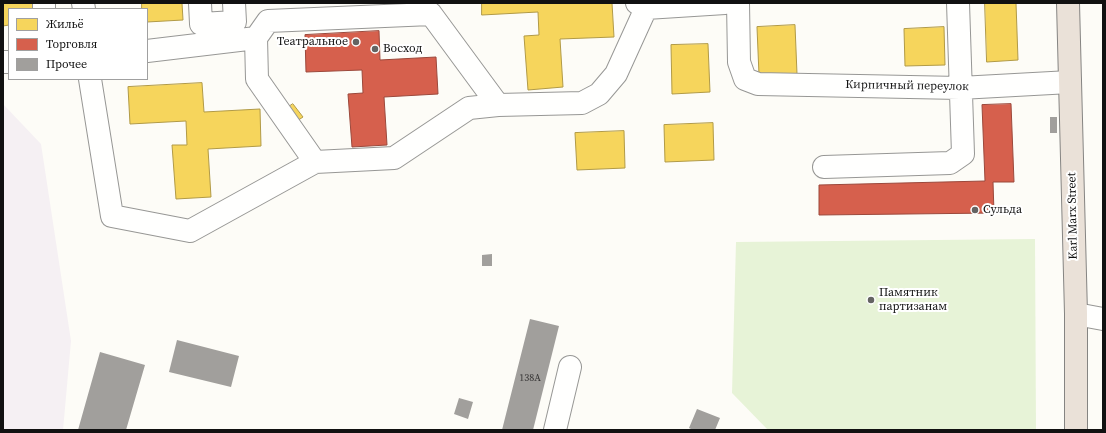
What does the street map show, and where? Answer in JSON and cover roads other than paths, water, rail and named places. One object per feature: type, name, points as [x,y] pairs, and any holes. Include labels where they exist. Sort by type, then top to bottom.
[{"type":"highway","name":"Karl Marx Street","points":[[1068,3],[1076,314],[1076,430]]},
{"type":"street","points":[[200,3],[201,24],[235,22],[234,3]]},
{"type":"street","points":[[90,80],[112,216],[190,231],[315,162],[394,158],[470,108],[498,104],[582,103],[599,94],[616,74],[641,6],[725,3]]},
{"type":"street","name":"Кирпичный переулок","points":[[738,3],[739,62],[745,79],[758,84],[960,88],[1070,82]]},
{"type":"street","points":[[824,167],[950,163],[963,154],[958,3]]},
{"type":"street","points":[[315,162],[257,79],[256,38],[268,21],[429,7],[498,104]]},
{"type":"street","points":[[148,51],[256,38]]},
{"type":"street","points":[[1076,314],[1103,320]]},
{"type":"street","points":[[555,430],[570,366]]},
{"type":"place","name":"Театральное","points":[[356,42]]},
{"type":"place","name":"Восход","points":[[375,49]]},
{"type":"place","name":"Сульда","points":[[975,210]]},
{"type":"place","name":"Памятник партизанам","points":[[871,300]]}]
